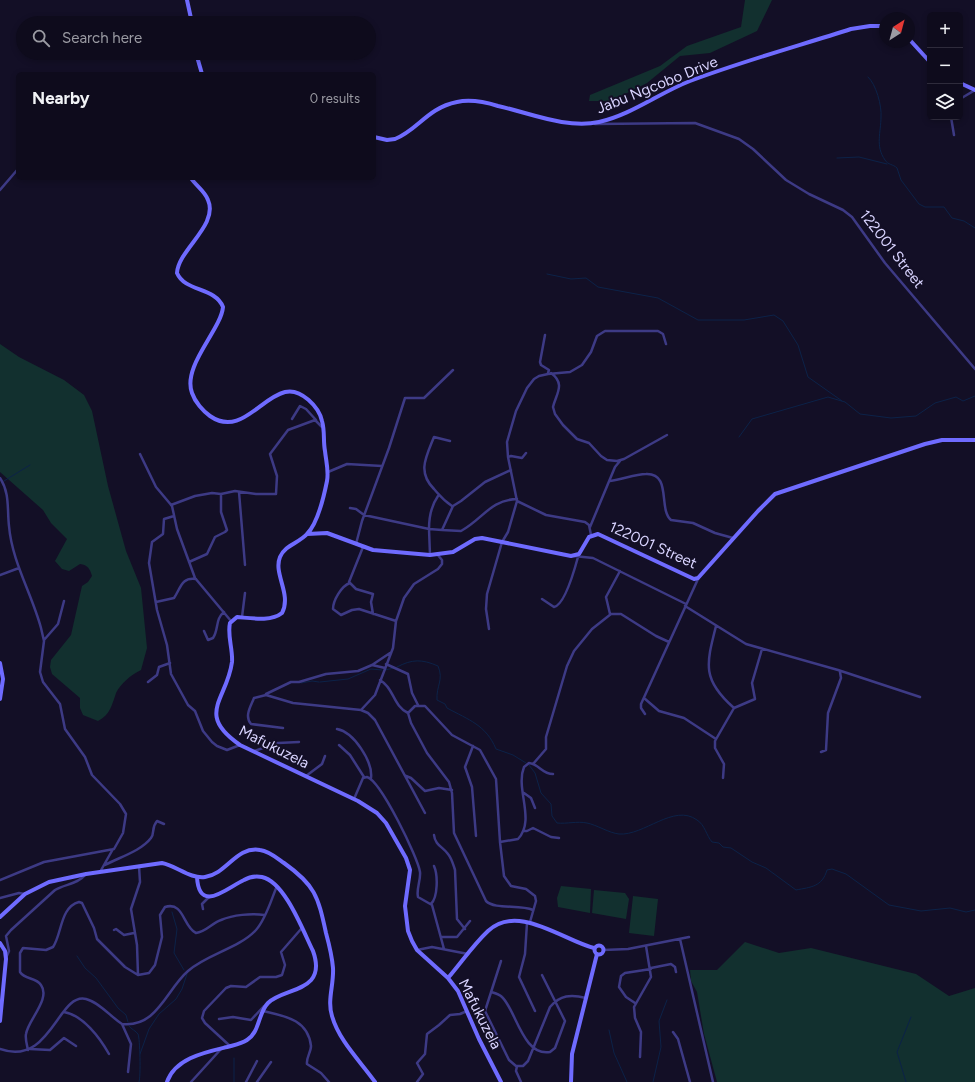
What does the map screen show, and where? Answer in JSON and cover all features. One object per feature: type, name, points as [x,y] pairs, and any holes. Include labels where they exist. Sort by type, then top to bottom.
[{"type":"main road","points":[[187,0],[190,16]]},
{"type":"main road","name":"Jabu Ngcobo Drive","points":[[376,137],[388,140],[395,139],[435,110],[450,104],[466,101],[481,102],[553,120],[593,123],[619,116],[668,91],[710,74],[851,29],[879,26]]},
{"type":"main road","points":[[915,46],[927,59]]},
{"type":"main road","points":[[198,60],[201,72]]},
{"type":"main road","points":[[962,84],[975,90]]},
{"type":"main road","points":[[193,180],[208,200],[210,211],[200,233],[178,266],[177,273],[182,280],[215,297],[223,307],[222,313],[207,340],[192,375],[190,388],[192,393],[205,412],[215,419],[224,422],[248,416],[276,395],[285,392],[295,392],[305,397],[319,412],[323,429],[328,472],[316,519],[307,534],[284,551],[279,559],[279,568],[285,600],[282,613],[274,617],[237,617],[231,621]]},
{"type":"main road","name":"122001 Street","points":[[576,557],[592,535],[604,536],[690,578],[698,578],[766,503],[778,493],[925,444],[942,440],[975,440]]},
{"type":"main road","points":[[307,534],[327,533],[356,545],[376,550],[430,555],[453,552],[479,538],[576,557]]},
{"type":"main road","name":"Mafukuzela","points":[[231,621],[229,628],[232,662],[216,713],[222,730],[240,745],[366,805],[381,817],[406,858],[410,875],[405,906],[410,937],[417,950],[448,978],[458,991],[501,1082]]},
{"type":"main road","points":[[0,663],[3,679],[0,699]]},
{"type":"main road","points":[[0,917],[25,894],[49,882],[86,874],[139,866],[166,864],[197,877],[215,874],[241,853],[254,849],[270,853],[296,871],[307,881],[315,893],[320,906],[332,962],[333,972],[329,997],[332,1016],[341,1035],[375,1082]]},
{"type":"main road","points":[[167,1082],[172,1071],[179,1065],[204,1053],[244,1042],[250,1038],[268,1004],[273,999],[303,987],[313,975],[315,966],[315,956],[284,896],[277,886],[267,879],[252,877],[241,881],[217,896],[209,896],[200,890],[197,877]]},
{"type":"main road","points":[[448,978],[488,931],[495,926],[510,920],[528,922],[594,948],[594,951],[597,954],[572,1054],[571,1082]]},
{"type":"main road","points":[[0,943],[4,948],[6,959],[0,1021]]},
{"type":"main road","points":[[594,948],[600,945],[603,950],[602,953],[597,954]]},
{"type":"street","points":[[963,97],[975,90]]},
{"type":"street","points":[[619,116],[619,123]]},
{"type":"street","points":[[952,120],[954,135]]},
{"type":"street","name":"122001 Street","points":[[593,123],[677,122],[704,125],[739,139],[753,149],[792,184],[808,194],[848,213],[885,263],[975,369]]},
{"type":"street","points":[[0,190],[16,171]]},
{"type":"street","points":[[489,629],[486,617],[486,601],[502,542],[508,532],[517,500],[508,457],[509,434],[527,388],[534,379],[549,373],[570,372],[582,365],[591,352],[597,336],[605,331],[658,331],[663,334],[666,344]]},
{"type":"street","points":[[545,335],[540,362],[541,365],[549,370],[549,373],[559,384],[559,393],[552,407],[558,419],[576,438],[589,444],[604,459],[620,461],[641,451],[667,435]]},
{"type":"street","points":[[356,545],[364,515],[393,437],[405,398],[424,398],[454,370]]},
{"type":"street","points":[[292,419],[300,406],[306,409],[317,420],[323,429]]},
{"type":"street","points":[[171,505],[205,494],[239,492],[276,494],[277,476],[270,454],[288,430],[317,420]]},
{"type":"street","points":[[450,441],[434,437],[424,463],[426,481],[438,496],[452,506]]},
{"type":"street","points":[[508,457],[511,456],[522,458],[526,453]]},
{"type":"street","points":[[140,454],[156,487],[171,505],[196,579],[231,621]]},
{"type":"street","points":[[590,527],[620,461]]},
{"type":"street","points":[[328,472],[346,464],[382,466]]},
{"type":"street","points":[[442,530],[452,506],[485,482],[510,470]]},
{"type":"street","points":[[610,481],[644,474],[653,475],[659,480],[663,487],[665,511],[671,520],[693,523],[734,539]]},
{"type":"street","points":[[0,478],[7,490],[11,543],[40,624],[44,640],[40,672],[46,686],[60,704],[67,732],[84,758],[96,781],[120,804],[126,814],[123,833],[100,872]]},
{"type":"street","points":[[239,492],[245,565]]},
{"type":"street","points":[[189,562],[206,554],[215,537],[227,530],[221,512],[222,494]]},
{"type":"street","points":[[430,555],[428,529],[431,511],[438,496]]},
{"type":"street","points":[[350,508],[356,509],[364,515],[428,529],[461,530],[496,504],[505,500],[517,500],[539,512],[585,522],[590,527],[592,535]]},
{"type":"street","points":[[174,516],[164,519],[163,534],[152,542],[149,556],[157,610],[167,645],[173,678],[188,704],[195,711],[207,736],[222,749],[232,749],[240,745]]},
{"type":"street","points":[[363,547],[350,583],[347,584],[335,598],[333,609],[341,615],[356,609],[396,621]]},
{"type":"street","points":[[361,710],[374,699],[391,653],[396,621],[404,598],[410,588],[438,569],[442,564],[442,560],[437,554]]},
{"type":"street","points":[[542,599],[554,607],[559,605],[566,592],[576,557],[593,558],[686,605],[743,643],[838,670],[920,697]]},
{"type":"street","points":[[0,575],[19,568]]},
{"type":"street","points":[[610,615],[606,597],[620,571]]},
{"type":"street","name":"122001 Street","points":[[645,714],[640,708],[698,578]]},
{"type":"street","points":[[156,602],[174,598],[184,581],[196,579]]},
{"type":"street","points":[[350,583],[360,590],[372,594],[371,602],[373,614]]},
{"type":"street","points":[[242,617],[245,593]]},
{"type":"street","points":[[44,640],[58,624],[64,601]]},
{"type":"street","points":[[204,631],[208,640],[213,638],[216,633],[218,617],[224,612]]},
{"type":"street","points":[[533,764],[546,749],[546,737],[567,666],[574,651],[592,629],[610,615],[621,614],[656,636],[669,642]]},
{"type":"street","points":[[716,626],[708,660],[708,674],[716,691],[734,708]]},
{"type":"street","points":[[723,778],[724,764],[715,748],[716,739],[734,708],[755,699],[752,683],[762,649]]},
{"type":"street","points":[[283,728],[256,726],[249,722],[248,713],[254,698],[266,695],[291,682],[299,682],[326,674],[351,672],[372,665],[391,653]]},
{"type":"street","points":[[148,682],[157,675],[159,667],[170,664]]},
{"type":"street","points":[[386,664],[408,674],[412,693],[418,704]]},
{"type":"street","points":[[372,665],[385,668]]},
{"type":"street","points":[[821,752],[826,750],[828,713],[842,675],[838,670]]},
{"type":"street","points":[[380,680],[389,686],[399,708],[408,713],[411,723],[427,753],[448,780],[452,790],[454,833],[486,901],[491,905],[522,907],[533,910]]},
{"type":"street","points":[[266,695],[293,703],[361,710],[372,716],[425,813]]},
{"type":"street","points":[[644,698],[659,711],[684,718],[716,739]]},
{"type":"street","points":[[408,713],[412,707],[418,704],[425,706],[452,735],[473,746],[482,753],[495,775],[500,842],[505,879],[511,886],[526,890],[535,896],[536,901],[528,922],[525,954],[519,977],[535,1011]]},
{"type":"street","points":[[337,729],[343,730],[354,739],[371,766],[372,778],[389,801],[420,871],[418,896],[431,904],[444,949]]},
{"type":"street","points":[[254,751],[278,743],[299,742]]},
{"type":"street","points":[[340,745],[354,761],[364,777]]},
{"type":"street","points":[[473,746],[465,767],[472,787],[476,836]]},
{"type":"street","points":[[306,776],[322,764],[325,760],[325,756]]},
{"type":"street","points":[[500,842],[516,840],[520,837],[523,830],[525,818],[522,771],[527,764],[533,764],[545,773],[553,774]]},
{"type":"street","points":[[406,776],[411,778],[425,791],[439,788],[452,790]]},
{"type":"street","points":[[364,777],[372,778]]},
{"type":"street","points":[[354,799],[364,777]]},
{"type":"street","points":[[523,793],[531,798],[535,808]]},
{"type":"street","points":[[105,864],[130,853],[150,839],[153,835],[153,827],[157,821],[164,824]]},
{"type":"street","points":[[523,830],[527,831],[533,828],[550,836],[559,838]]},
{"type":"street","points":[[434,835],[436,842],[453,862],[455,870],[457,919],[465,929]]},
{"type":"street","points":[[0,880],[44,862],[114,848]]},
{"type":"street","points":[[138,975],[138,951],[131,910],[140,882],[139,866]]},
{"type":"street","points":[[431,904],[435,898],[436,872],[434,866]]},
{"type":"street","points":[[6,959],[9,951],[6,939],[11,930],[55,890],[62,886],[79,881],[86,874]]},
{"type":"street","points":[[122,1024],[143,1021],[151,1016],[187,971],[254,932],[261,924],[277,886]]},
{"type":"street","points":[[0,898],[19,893],[25,894]]},
{"type":"street","points":[[203,909],[202,904],[209,896]]},
{"type":"street","points":[[29,1049],[26,1034],[42,1001],[43,991],[41,984],[36,980],[25,977],[20,972],[20,953],[23,948],[46,950],[53,947],[62,921],[75,903],[82,903],[100,943],[132,972],[138,975],[149,973],[155,965],[162,937],[160,915],[165,907],[172,906],[178,908],[190,928],[196,934],[202,933],[221,920],[249,914],[264,915]]},
{"type":"street","points":[[441,936],[454,938],[465,929],[470,921]]},
{"type":"street","points":[[114,930],[116,929],[124,935],[134,933]]},
{"type":"street","points":[[230,1046],[205,1023],[202,1018],[204,1011],[226,988],[231,986],[246,987],[260,977],[276,978],[282,975],[285,965],[281,952],[301,929]]},
{"type":"street","points":[[603,950],[614,951],[689,937]]},
{"type":"street","points":[[680,939],[713,1082]]},
{"type":"street","points":[[640,1057],[641,1032],[635,1018],[636,1003],[650,979],[651,969],[646,946]]},
{"type":"street","points":[[417,950],[428,947],[468,954]]},
{"type":"street","points":[[501,961],[485,1008],[486,1014],[509,1060],[517,1066],[520,1067],[526,1063],[550,1007],[556,1001],[566,996],[586,998]]},
{"type":"street","points":[[636,1003],[626,996],[619,987],[621,976],[625,973],[671,964],[675,967],[676,972]]},
{"type":"street","points":[[491,992],[504,998],[528,1044],[547,1053],[555,1048],[565,1021],[542,975]]},
{"type":"street","points":[[0,1049],[14,1053],[29,1049],[36,1045],[76,1000],[88,999],[122,1024],[132,1044],[128,1072]]},
{"type":"street","points":[[218,1019],[233,1017],[251,1020],[268,1004]]},
{"type":"street","points":[[263,1011],[294,1020],[302,1025],[311,1046],[307,1064],[321,1073],[329,1082]]},
{"type":"street","points":[[417,1082],[423,1074],[417,1063],[425,1054],[427,1034],[450,1014],[460,1014],[467,1011]]},
{"type":"street","points":[[64,1012],[74,1015],[90,1029],[109,1054]]},
{"type":"street","points":[[673,1032],[678,1039],[690,1082]]},
{"type":"street","points":[[29,1049],[51,1050],[64,1038],[76,1046]]},
{"type":"street","points":[[191,1082],[223,1048]]},
{"type":"street","points":[[246,1082],[257,1061]]},
{"type":"street","points":[[257,1082],[271,1062]]},
{"type":"street","points":[[517,1066],[516,1071],[521,1082]]},
{"type":"green space","points":[[745,0],[772,0],[757,31],[710,53],[680,56],[647,83],[611,101],[589,101],[590,95],[660,66],[687,46],[741,27]]},
{"type":"green space","points":[[0,344],[19,357],[64,380],[84,395],[92,411],[108,486],[126,551],[141,588],[147,648],[141,670],[123,683],[116,693],[108,713],[98,721],[83,715],[80,708],[80,698],[52,674],[50,667],[51,660],[71,635],[82,586],[88,582],[92,576],[85,565],[80,564],[69,571],[62,569],[55,561],[67,539],[51,523],[43,510],[0,472]]},
{"type":"green space","points":[[561,886],[591,889],[590,913],[558,907],[557,898]]},
{"type":"green space","points":[[594,890],[625,893],[629,899],[626,919],[592,913]]},
{"type":"green space","points":[[633,896],[658,899],[654,936],[629,933]]},
{"type":"green space","points":[[745,942],[779,953],[811,948],[916,974],[949,996],[975,988],[975,1082],[717,1082],[704,1034],[697,992],[691,981],[690,970],[717,970]]},
{"type":"waterway","points":[[868,77],[874,85],[879,101],[881,112],[879,144],[885,160],[897,168],[901,180],[919,204],[925,207],[944,207],[952,218],[964,221],[975,228]]},
{"type":"waterway","points":[[837,158],[859,157],[887,164]]},
{"type":"waterway","points":[[547,274],[571,279],[586,278],[598,287],[658,298],[698,320],[744,320],[774,315],[783,321],[798,345],[808,377],[842,401]]},
{"type":"waterway","points":[[739,437],[752,419],[828,397],[845,402],[860,414],[891,418],[916,416],[935,403],[956,397],[963,401],[975,396]]},
{"type":"waterway","points":[[4,481],[30,465]]},
{"type":"waterway","points":[[397,667],[412,661],[422,661],[438,666],[440,671],[440,679],[437,700],[445,704],[447,708],[476,724],[487,734],[496,749],[513,755],[526,763]]},
{"type":"waterway","points":[[385,670],[394,668]]},
{"type":"waterway","points":[[320,682],[348,679],[371,669],[382,670]]},
{"type":"waterway","points":[[301,683],[312,681],[319,682]]},
{"type":"waterway","points":[[529,765],[535,773],[541,793],[551,804],[552,816],[557,823],[587,823],[619,834],[638,830],[669,817],[679,815],[688,816],[700,822],[712,842],[719,843],[723,847],[731,848],[752,862],[766,868],[796,890],[819,883],[825,876],[827,870],[832,869],[846,874],[889,905],[921,911],[950,908],[966,912],[975,910]]},
{"type":"waterway","points":[[172,912],[177,929],[174,953],[184,970]]},
{"type":"waterway","points":[[77,956],[85,968],[96,978],[118,1008],[126,1015],[128,1022]]},
{"type":"waterway","points":[[140,1054],[149,1029],[159,1014],[176,999],[182,989],[187,974]]},
{"type":"waterway","points":[[653,1082],[661,1047],[659,1021],[667,1000]]},
{"type":"waterway","points":[[906,1082],[897,1052],[911,1017]]},
{"type":"waterway","points":[[129,1026],[138,1034],[139,1037],[139,1082]]},
{"type":"waterway","points":[[609,1030],[614,1053],[627,1082]]},
{"type":"waterway","points":[[234,1058],[234,1082]]}]
